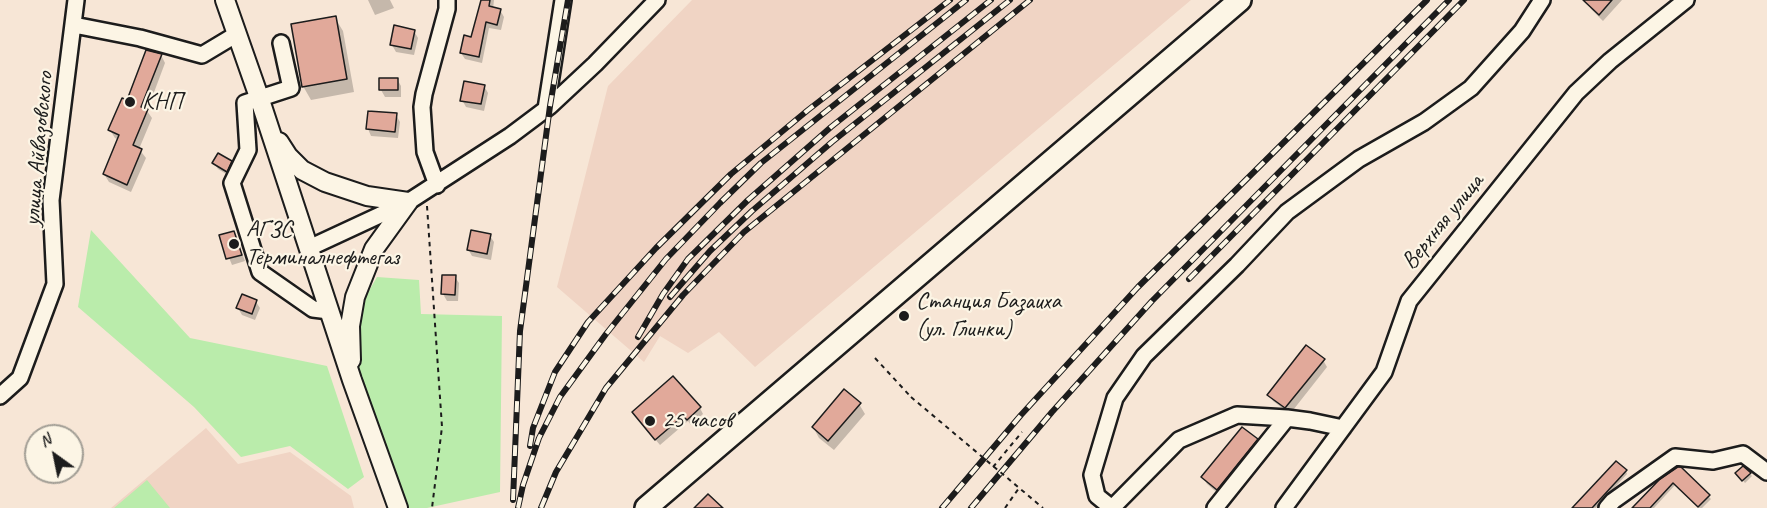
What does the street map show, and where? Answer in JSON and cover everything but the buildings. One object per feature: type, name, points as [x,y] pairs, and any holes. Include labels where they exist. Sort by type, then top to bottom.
[{"type":"highway","points":[[646,508],[1240,0]]},
{"type":"main road","points":[[225,0],[352,380],[398,508]]},
{"type":"main road","points":[[267,123],[288,156],[302,170],[325,182],[367,196],[408,202],[374,249],[355,297],[350,327],[352,380]]},
{"type":"street","name":"улица Айвазовского","points":[[0,396],[20,378],[54,284],[51,200],[76,0]]},
{"type":"street","points":[[436,185],[425,152],[422,107],[447,9],[447,0]]},
{"type":"street","points":[[546,109],[563,0]]},
{"type":"street","points":[[309,248],[408,202],[510,136],[546,109],[595,64],[657,0]]},
{"type":"street","points":[[1343,428],[1287,418],[1237,416],[1179,440],[1112,508],[1097,496],[1092,475],[1115,398],[1144,356],[1237,266],[1287,212],[1359,159],[1424,122],[1471,88],[1522,31],[1542,0]]},
{"type":"street","name":"Верхняя улица","points":[[1284,508],[1384,372],[1409,301],[1576,93],[1610,61],[1686,0]]},
{"type":"street","points":[[74,25],[140,38],[202,55],[237,34]]},
{"type":"street","points":[[281,43],[291,88],[245,103],[248,150],[232,183],[260,272],[313,309],[329,311]]},
{"type":"street","points":[[1215,508],[1287,418]]},
{"type":"street","points":[[1607,508],[1613,501],[1675,457],[1713,461],[1743,454],[1767,472]]},
{"type":"path","points":[[427,204],[442,427],[432,508]]},
{"type":"path","points":[[875,358],[912,397],[1043,508]]},
{"type":"path","points":[[993,467],[1022,432]]},
{"type":"path","points":[[1005,508],[1019,488]]},
{"type":"shaded area","points":[[692,0],[1191,0],[755,367],[719,332],[688,353],[660,336],[644,362],[557,287],[608,86]]},
{"type":"shaded area","points":[[206,428],[238,464],[290,452],[351,496],[354,508],[111,508]]},
{"type":"green space","points":[[91,230],[190,338],[327,366],[364,477],[348,489],[290,446],[241,457],[194,407],[78,307]]},
{"type":"green space","points":[[377,277],[419,280],[421,314],[502,316],[500,492],[427,508],[406,508],[357,375],[359,308]]},
{"type":"green space","points":[[147,480],[170,508],[114,508]]},
{"type":"railway","points":[[513,500],[520,331],[550,106],[568,0]]},
{"type":"railway","points":[[530,446],[533,428],[555,372],[588,322],[656,248],[731,174],[808,110],[950,0]]},
{"type":"railway","points":[[518,508],[523,485],[539,438],[560,397],[606,334],[666,259],[761,163],[966,0]]},
{"type":"railway","points":[[638,337],[663,294],[688,259],[748,200],[831,127],[991,0]]},
{"type":"railway","points":[[670,297],[710,251],[752,211],[832,142],[1010,0]]},
{"type":"railway","points":[[541,508],[556,472],[606,388],[683,295],[744,232],[1030,0]]},
{"type":"railway","points":[[942,508],[1021,415],[1138,287],[1427,0]]},
{"type":"railway","points":[[971,508],[1052,412],[1152,301],[1449,0]]},
{"type":"railway","points":[[1189,279],[1464,0]]},
{"type":"place","name":"КНП","points":[[130,102]]},
{"type":"place","name":"АГЗС Терминалнефтегаз","points":[[234,244]]},
{"type":"place","name":"Станция Базаиха (ул. Глинки)","points":[[904,316]]},
{"type":"place","name":"25 часов","points":[[650,421]]}]
